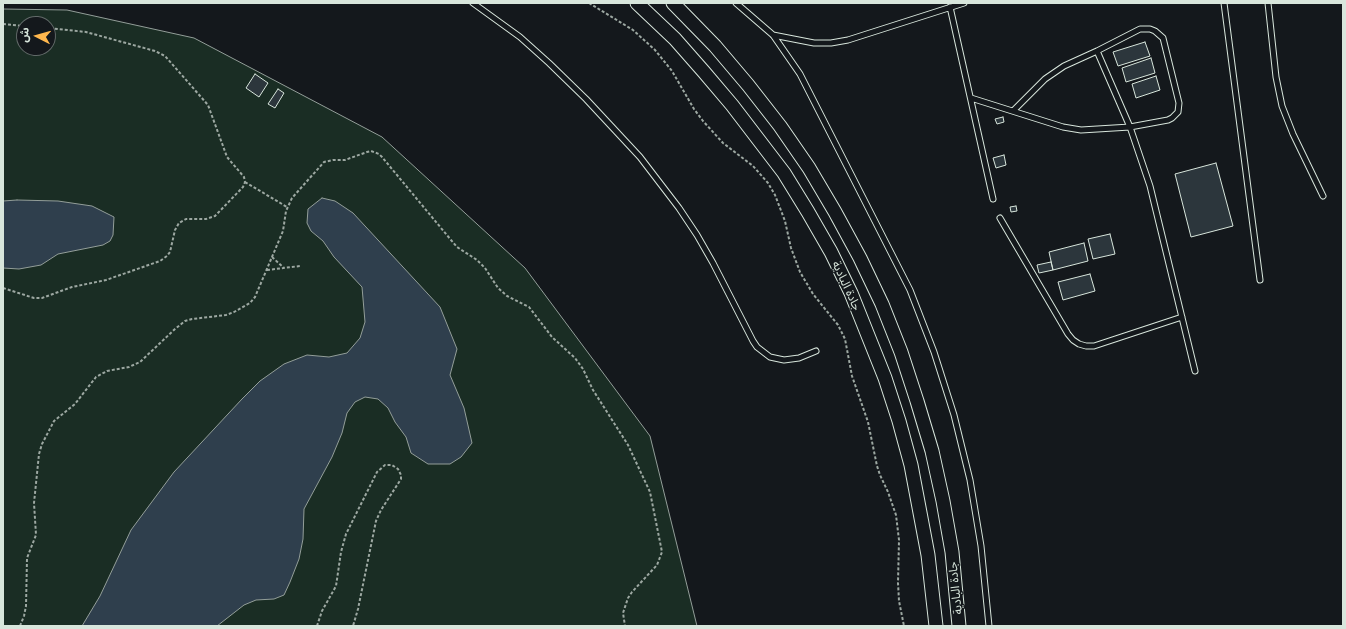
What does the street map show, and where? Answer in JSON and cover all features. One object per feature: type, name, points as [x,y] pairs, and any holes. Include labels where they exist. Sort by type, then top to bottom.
[{"type":"street","name":"جادة البادية","points":[[637,3],[675,39],[704,72],[732,105],[784,173],[808,212],[851,293],[885,378],[911,465],[928,555],[936,626]]},
{"type":"street","name":"جادة البادية","points":[[673,3],[715,46],[748,85],[784,132],[835,212],[860,258],[882,304],[918,401],[932,451],[952,552],[959,626]]},
{"type":"lane","points":[[474,3],[520,36],[550,63],[592,104],[640,157],[680,208],[697,235],[757,347],[770,357],[784,360],[799,358],[816,351]]},
{"type":"lane","points":[[736,3],[773,35],[787,54],[809,90],[910,290],[934,352],[954,415],[970,480],[981,546],[989,626]]},
{"type":"lane","points":[[773,35],[814,43],[831,43],[848,40],[964,3]]},
{"type":"lane","points":[[1224,3],[1260,280]]},
{"type":"lane","points":[[1268,3],[1276,77],[1282,106],[1292,134],[1323,196]]},
{"type":"lane","points":[[950,7],[993,199]]},
{"type":"lane","points":[[971,98],[1063,127],[1076,129],[1091,130],[1168,120],[1178,112],[1179,103],[1163,38],[1155,31],[1150,29],[1140,29],[1054,72],[1036,87],[1013,111]]},
{"type":"lane","points":[[1097,51],[1130,126],[1150,186],[1195,371]]},
{"type":"lane","points":[[1000,218],[1068,334],[1079,344],[1094,346],[1182,318]]},
{"type":"path","points":[[589,3],[633,30],[655,50],[672,71],[702,121],[723,143],[753,166],[768,183],[775,195],[785,221],[791,248],[800,272],[813,294],[838,325],[845,339],[852,376],[868,422],[877,466],[896,515],[899,540],[899,601],[904,626]]},
{"type":"path","points":[[3,24],[16,25]]},
{"type":"path","points":[[3,288],[34,298],[42,298],[72,287],[106,280],[160,261],[170,252],[175,230],[179,222],[186,219],[206,219],[215,216],[243,187],[245,182],[244,177],[228,157],[208,105],[165,56],[155,51],[86,32],[56,29]]},
{"type":"path","points":[[20,626],[26,606],[28,558],[36,534],[34,503],[39,454],[42,444],[54,421],[75,404],[96,377],[107,371],[129,367],[140,362],[174,329],[185,321],[226,315],[250,303],[255,298],[284,229],[288,207],[292,198],[324,162],[345,160],[367,152],[376,152],[457,247],[480,263],[502,292],[529,307],[552,337],[580,364],[593,390],[628,445],[646,481],[653,502],[662,547],[661,557],[657,565],[628,598],[623,612],[624,626]]},
{"type":"path","points":[[245,182],[288,207]]},
{"type":"path","points":[[272,257],[284,268]]},
{"type":"path","points":[[267,270],[300,266]]},
{"type":"path","points":[[317,626],[322,611],[336,586],[341,552],[346,534],[377,472],[385,465],[392,465],[400,472],[401,479],[381,510],[376,521],[357,614],[353,626]]},
{"type":"green space","points":[[3,9],[67,10],[194,38],[382,137],[525,268],[650,436],[697,626],[3,626]]},
{"type":"water","points":[[322,198],[335,201],[353,213],[440,307],[457,349],[450,375],[464,408],[472,443],[461,457],[450,464],[428,464],[411,453],[406,437],[395,422],[388,408],[378,399],[365,397],[355,402],[347,413],[342,433],[332,457],[304,509],[303,539],[299,559],[284,595],[274,599],[256,600],[244,605],[217,626],[82,626],[100,596],[131,530],[174,472],[242,399],[260,381],[284,364],[307,355],[329,357],[347,353],[360,338],[365,322],[362,287],[334,257],[323,241],[311,231],[307,223],[308,209]]},
{"type":"water","points":[[3,201],[58,201],[92,206],[114,217],[113,235],[110,241],[103,245],[58,254],[41,265],[19,269],[3,268]]},
{"type":"building","points":[[1145,42],[1150,56],[1118,66],[1113,52]]},
{"type":"building","points":[[1151,58],[1155,73],[1126,82],[1122,68]]},
{"type":"building","points":[[255,74],[268,83],[259,97],[246,88]]},
{"type":"building","points":[[1156,76],[1160,90],[1136,98],[1132,84]]},
{"type":"building","points":[[278,89],[284,93],[275,108],[268,104]]},
{"type":"building","points":[[1003,117],[1004,122],[997,124],[995,119]]},
{"type":"building","points":[[1004,155],[1006,165],[996,168],[993,158]]},
{"type":"building","points":[[1216,163],[1233,226],[1191,237],[1175,174]]},
{"type":"building","points":[[1016,206],[1017,211],[1011,212],[1010,207]]},
{"type":"building","points":[[1110,234],[1115,254],[1093,259],[1088,239]]},
{"type":"building","points":[[1084,243],[1088,261],[1053,270],[1049,252]]},
{"type":"building","points":[[1051,262],[1053,270],[1039,273],[1037,265]]},
{"type":"building","points":[[1090,274],[1095,291],[1063,300],[1058,282]]}]
